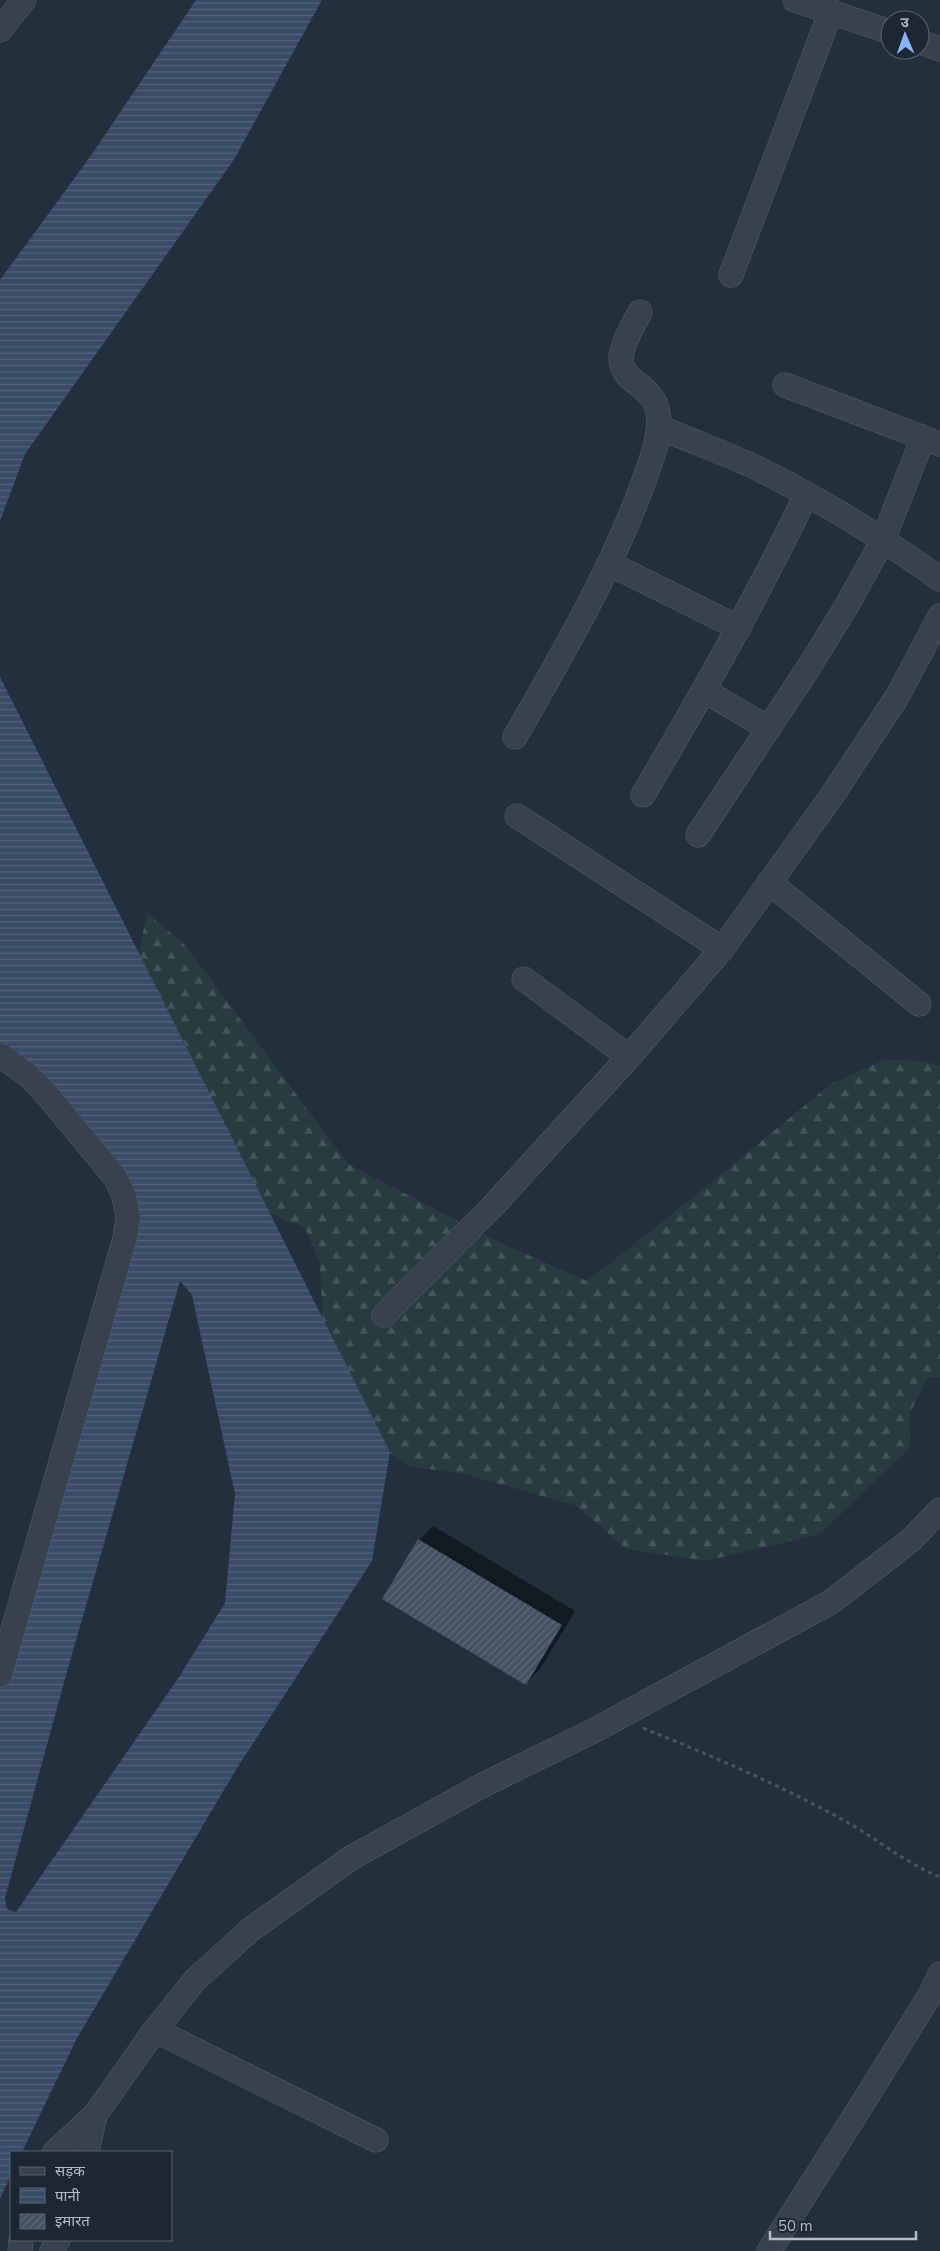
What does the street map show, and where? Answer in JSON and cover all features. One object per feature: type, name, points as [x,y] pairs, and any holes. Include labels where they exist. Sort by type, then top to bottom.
[{"type":"street","points":[[0,30],[24,0]]},
{"type":"street","points":[[804,1],[880,28]]},
{"type":"street","points":[[731,275],[831,11]]},
{"type":"street","points":[[515,737],[574,634],[610,564],[650,466],[659,427],[657,408],[650,394],[633,382],[625,372],[621,359],[623,349],[640,312]]},
{"type":"street","points":[[698,835],[808,670],[836,623],[883,540],[932,441],[784,385]]},
{"type":"street","points":[[659,427],[745,463],[806,495],[883,540],[940,579]]},
{"type":"street","points":[[643,795],[740,628],[774,564],[806,495]]},
{"type":"street","points":[[610,564],[740,628]]},
{"type":"street","points":[[384,1315],[493,1206],[629,1057],[722,949],[831,797],[892,706],[940,616]]},
{"type":"street","points":[[705,691],[768,728]]},
{"type":"street","points":[[517,816],[722,949]]},
{"type":"street","points":[[769,882],[920,1004]]},
{"type":"street","points":[[524,979],[629,1057]]},
{"type":"street","points":[[0,1055],[29,1076],[48,1096],[115,1177],[124,1196],[128,1217],[125,1238],[0,1675]]},
{"type":"street","points":[[56,2151],[95,2115],[156,2030],[195,1980],[250,1930],[350,1858],[481,1786],[617,1718],[831,1602],[911,1540],[940,1510]]},
{"type":"street","points":[[769,2251],[930,1995],[940,1974]]},
{"type":"street","points":[[156,2030],[376,2140]]},
{"type":"street","points":[[87,2151],[95,2115]]},
{"type":"path","points":[[617,1718],[722,1760],[807,1800],[871,1836],[928,1872],[940,1877]]},
{"type":"green space","points":[[147,913],[186,946],[348,1164],[501,1243],[587,1281],[664,1221],[831,1084],[884,1060],[924,1061],[940,1066],[940,1377],[928,1378],[910,1413],[910,1448],[820,1534],[706,1561],[626,1549],[577,1506],[464,1474],[408,1466],[359,1430],[324,1350],[320,1264],[305,1228],[240,1201],[135,972]]},
{"type":"water","points":[[196,0],[322,0],[233,161],[25,454],[0,521],[0,280],[90,157]]},
{"type":"water","points":[[0,677],[390,1452],[372,1561],[237,1768],[77,2038],[22,2151],[10,2151],[10,2177],[0,2199],[0,1687],[136,1217],[0,1056]],"holes":[[[180,1281],[192,1295],[235,1494],[225,1603],[179,1677],[16,1912],[7,1909],[5,1898],[68,1668]]]},
{"type":"building","points":[[418,1539],[562,1625],[526,1685],[382,1599]]}]
